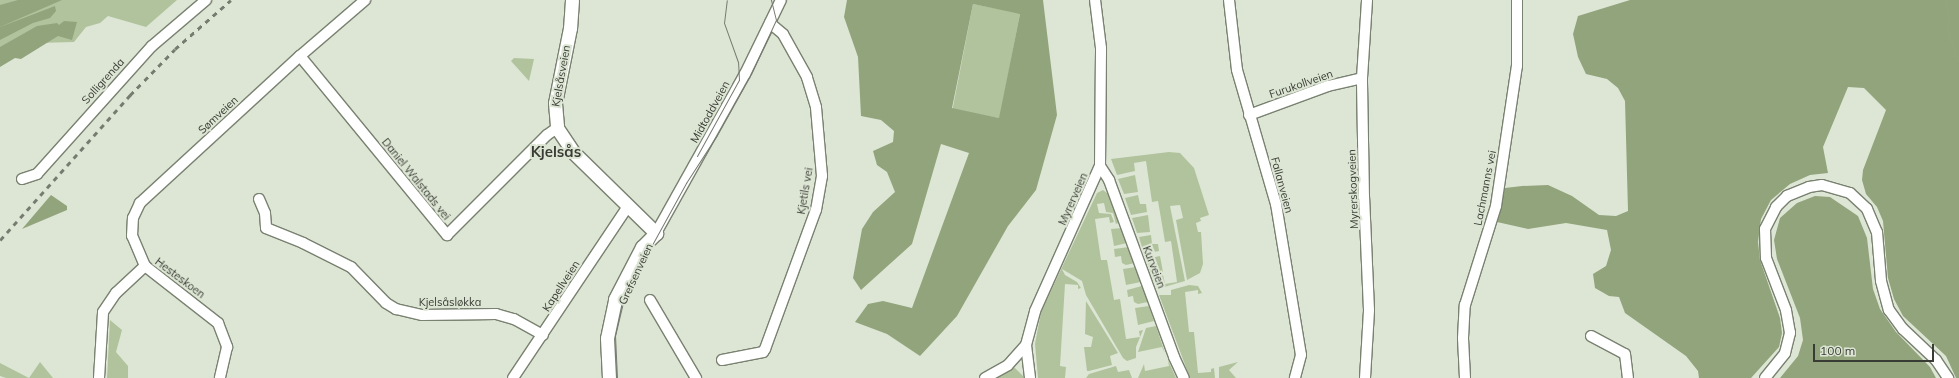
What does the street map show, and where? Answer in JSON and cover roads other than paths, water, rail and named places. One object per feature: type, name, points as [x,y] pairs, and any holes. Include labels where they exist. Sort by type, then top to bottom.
[{"type":"main road","name":"Kjelsåsveien","points":[[572,0],[570,28],[555,103],[557,128],[574,153],[656,233]]},
{"type":"main road","name":"Grefsenveien","points":[[609,378],[607,338],[612,306],[627,271],[642,247],[656,233]]},
{"type":"main road","name":"Grefsenveien","points":[[617,378],[614,343],[619,311],[628,288],[656,233]]},
{"type":"street","name":"Solligrenda","points":[[22,179],[37,174],[152,46],[206,0]]},
{"type":"street","name":"Sømveien","points":[[146,266],[132,236],[133,218],[140,203],[300,56],[365,0]]},
{"type":"street","name":"Midtoddveien","points":[[656,233],[781,0]]},
{"type":"street","name":"Myrerveien","points":[[984,378],[1008,365],[1026,345],[1035,311],[1100,166],[1101,48],[1095,0]]},
{"type":"street","name":"Fallanveien","points":[[1229,0],[1237,70],[1276,204],[1301,355],[1295,378]]},
{"type":"street","name":"Myrerskogveien","points":[[1365,378],[1369,310],[1364,197],[1362,78],[1367,0]]},
{"type":"street","name":"Lachmanns vei","points":[[1465,378],[1463,332],[1465,305],[1496,206],[1517,66],[1517,0]]},
{"type":"street","name":"Kjetils vei","points":[[722,360],[763,352],[765,349],[816,210],[822,176],[816,107],[807,77],[783,34],[770,23]]},
{"type":"street","name":"Daniel Walstads vei","points":[[300,56],[447,235],[547,135],[557,128]]},
{"type":"street","name":"Furukollveien","points":[[1249,115],[1328,86],[1362,78]]},
{"type":"street","name":"Kurveien","points":[[1100,166],[1109,180],[1174,357],[1184,378]]},
{"type":"street","points":[[1765,378],[1785,353],[1790,333],[1786,310],[1766,258],[1765,229],[1776,207],[1787,196],[1809,187],[1822,185],[1850,193],[1867,209],[1877,232],[1882,289],[1889,310],[1903,329],[1936,360],[1948,378]]},
{"type":"street","name":"Kjelsåsløkka","points":[[258,199],[265,213],[266,228],[303,243],[351,267],[386,303],[396,309],[422,315],[496,314],[514,319],[543,335]]},
{"type":"street","name":"Kapellveien","points":[[513,378],[628,206]]},
{"type":"street","name":"Hesteskoen","points":[[99,378],[103,312],[116,294],[146,266],[218,323],[227,347],[220,378]]},
{"type":"street","points":[[650,300],[696,378]]},
{"type":"street","points":[[1591,336],[1625,354],[1628,378]]},
{"type":"street","points":[[1026,345],[1030,378]]},
{"type":"waterway","points":[[1946,0],[1949,19],[1948,33],[1959,61]]},
{"type":"tram line","points":[[697,156],[739,80],[738,62],[724,23],[727,0]]},
{"type":"tram line","points":[[617,378],[615,336],[625,294],[686,183],[717,135],[751,74],[776,20],[771,0]]},
{"type":"railway","points":[[0,240],[130,95],[175,49],[231,0]]},
{"type":"district","name":"Kjelsås","points":[[556,152]]}]
